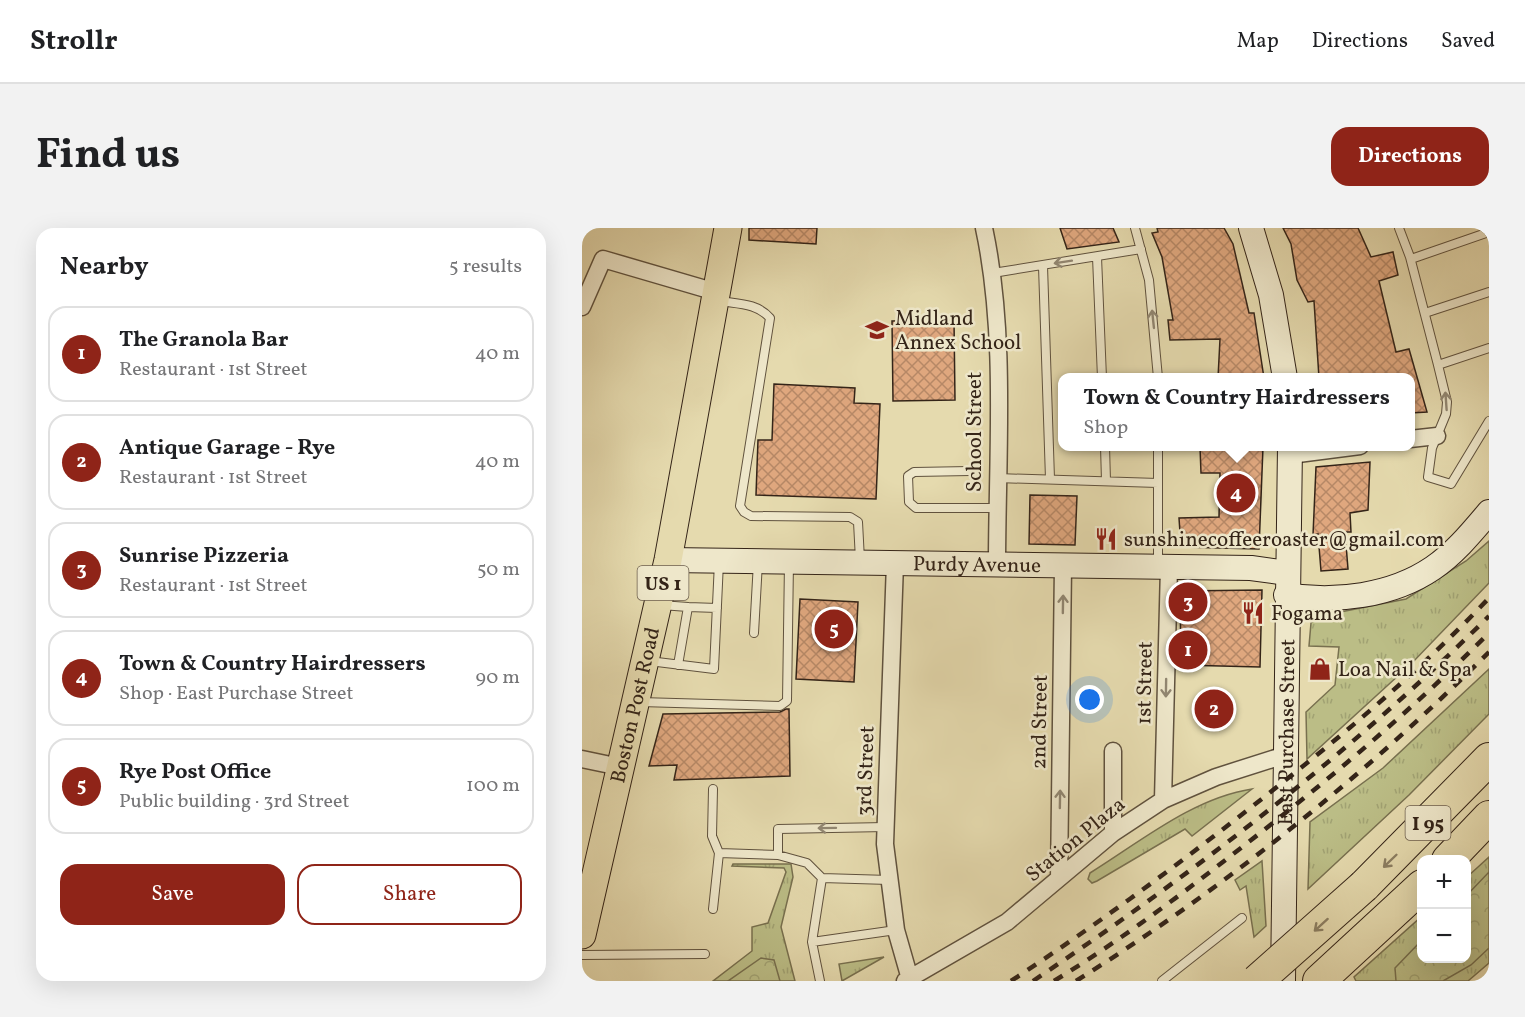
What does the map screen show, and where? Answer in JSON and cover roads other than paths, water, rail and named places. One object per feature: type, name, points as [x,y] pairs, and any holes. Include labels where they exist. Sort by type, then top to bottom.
[{"type":"highway","name":"I 95","points":[[1257,981],[1364,886],[1489,759]]},
{"type":"highway","name":"I 95","points":[[1453,855],[1489,817]]},
{"type":"highway","points":[[1319,981],[1417,891]]},
{"type":"main road","name":"Boston Post Road","points":[[582,935],[668,561],[728,228]]},
{"type":"street","name":"School Street","points":[[984,228],[993,273],[997,325],[997,565]]},
{"type":"street","points":[[1251,228],[1271,295],[1284,373]]},
{"type":"street","points":[[582,307],[603,259],[716,296]]},
{"type":"street","points":[[1415,438],[1437,436]]},
{"type":"street","name":"East Purchase Street","points":[[1283,981],[1286,584],[1290,451]]},
{"type":"street","name":"Purdy Avenue","points":[[668,561],[1251,568],[1286,584],[1306,598],[1338,598],[1390,588],[1410,581],[1452,552],[1489,512]]},
{"type":"street","name":"3rd Street","points":[[895,563],[886,827],[889,880],[896,930],[908,980]]},
{"type":"street","name":"2nd Street","points":[[1059,878],[1064,566]]},
{"type":"street","name":"1st Street","points":[[1164,567],[1164,800]]},
{"type":"street","points":[[1113,751],[1113,833]]},
{"type":"street","name":"Station Plaza","points":[[908,980],[1007,922],[1113,833],[1164,800],[1216,777],[1284,755]]},
{"type":"street","points":[[582,759],[620,767]]},
{"type":"lane","points":[[1135,228],[1149,280],[1158,373]]},
{"type":"lane","points":[[1399,228],[1411,259],[1447,402],[1446,414],[1437,436],[1428,477],[1451,484],[1489,421]]},
{"type":"lane","points":[[1411,259],[1489,232]]},
{"type":"lane","points":[[993,273],[1141,249]]},
{"type":"lane","points":[[1097,257],[1102,373]]},
{"type":"lane","points":[[1043,266],[1050,479]]},
{"type":"lane","points":[[1425,313],[1489,292]]},
{"type":"lane","points":[[716,296],[763,310],[770,318],[740,506],[751,516],[850,517],[858,522],[860,528],[860,563]]},
{"type":"lane","points":[[1438,365],[1489,348]]},
{"type":"lane","points":[[1104,451],[1106,482]]},
{"type":"lane","points":[[1158,451],[1164,567]]},
{"type":"lane","points":[[970,471],[914,472],[908,476],[909,502],[916,508],[997,508]]},
{"type":"lane","points":[[997,478],[1158,483]]},
{"type":"lane","points":[[645,660],[714,669],[719,561]]},
{"type":"lane","points":[[753,633],[759,562]]},
{"type":"lane","points":[[635,702],[780,706],[787,701],[789,562]]},
{"type":"lane","points":[[658,605],[717,608]]},
{"type":"lane","points":[[678,665],[688,607]]},
{"type":"lane","points":[[712,909],[719,853],[712,836],[713,789]]},
{"type":"lane","points":[[778,855],[778,829],[886,827]]},
{"type":"lane","points":[[719,853],[778,855],[807,862],[822,878],[889,880]]},
{"type":"lane","points":[[820,981],[812,942],[822,878]]},
{"type":"lane","points":[[1162,981],[1242,918]]},
{"type":"lane","points":[[812,942],[896,930]]},
{"type":"lane","points":[[582,955],[705,954]]},
{"type":"railway","points":[[1011,981],[1134,896],[1285,781],[1405,680],[1489,598]]},
{"type":"railway","points":[[1033,981],[1153,897],[1270,809],[1382,716],[1489,616]]},
{"type":"railway","points":[[1054,981],[1170,902],[1237,851],[1398,719],[1489,633]]},
{"type":"railway","points":[[1076,981],[1185,908],[1292,828],[1394,742],[1489,652]]},
{"type":"place","name":"Midland Annex School","points":[[877,330]]},
{"type":"place","name":"Town & Country Hairdressers","points":[[1236,493]]},
{"type":"place","name":"sunshinecoffeeroaster@gmail.com","points":[[1106,539]]},
{"type":"place","name":"Sunrise Pizzeria","points":[[1188,602]]},
{"type":"place","name":"Fogama","points":[[1253,613]]},
{"type":"place","name":"Rye Post Office","points":[[834,629]]},
{"type":"place","name":"The Granola Bar","points":[[1188,650]]},
{"type":"place","name":"Loa Nail & Spa","points":[[1320,669]]},
{"type":"place","name":"Antique Garage - Rye","points":[[1214,709]]}]
